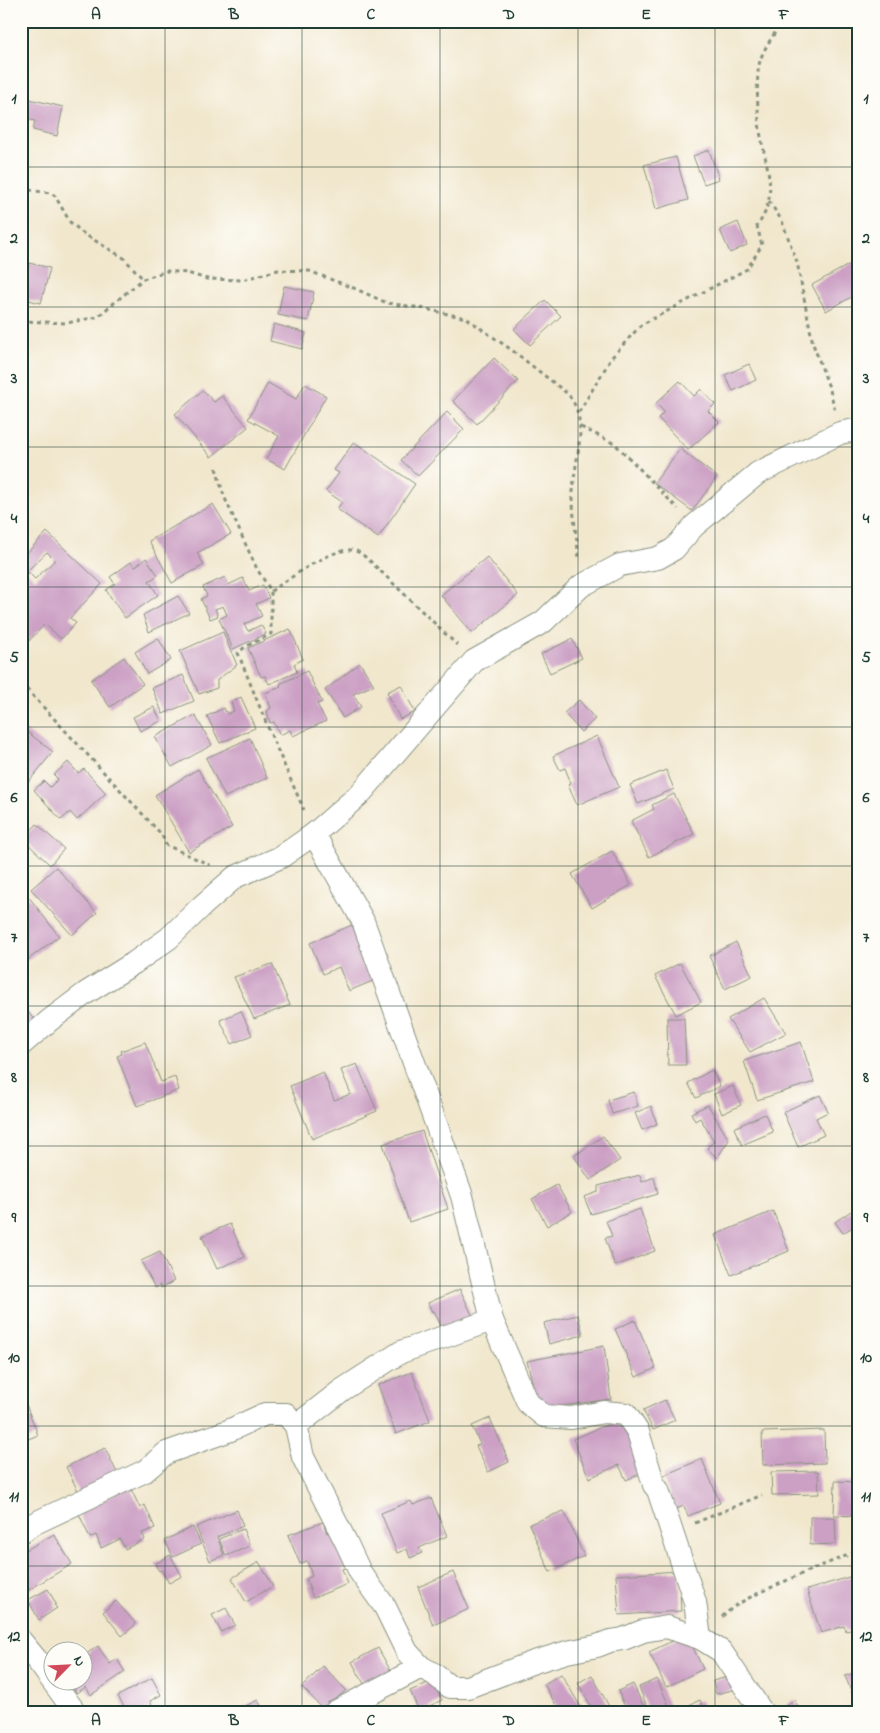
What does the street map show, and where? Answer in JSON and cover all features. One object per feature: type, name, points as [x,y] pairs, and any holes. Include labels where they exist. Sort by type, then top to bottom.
[{"type":"street","points":[[21,1045],[86,993],[134,963],[169,938],[235,877],[281,857],[314,834],[360,794],[474,660],[543,622],[581,586],[620,565],[658,558],[674,549],[694,526],[758,473],[850,431]]},
{"type":"street","points":[[314,834],[363,921],[462,1196],[492,1320],[528,1403],[544,1416],[571,1418],[604,1412],[626,1414],[638,1432],[695,1602],[700,1638]]},
{"type":"street","points":[[296,1426],[342,1390],[401,1352],[492,1320]]},
{"type":"street","points":[[21,1532],[31,1525],[145,1471],[166,1453],[228,1431],[265,1414],[286,1414],[296,1426],[303,1457],[360,1572],[385,1608],[407,1652],[421,1667],[434,1674],[450,1687],[468,1687],[534,1662],[667,1626],[700,1638],[721,1651],[762,1712]]},
{"type":"street","points":[[21,1641],[75,1712]]},
{"type":"street","points":[[335,1712],[421,1667]]},
{"type":"path","points":[[579,412],[612,357],[641,325],[747,269],[762,246],[757,226],[764,216],[769,201],[770,181],[761,140],[757,87],[759,62],[782,21]]},
{"type":"path","points":[[21,189],[55,196],[70,222],[84,234],[124,258],[143,279]]},
{"type":"path","points":[[769,201],[782,222],[797,262],[813,344],[830,390],[850,431]]},
{"type":"path","points":[[21,321],[67,323],[97,317],[143,279],[167,271],[187,272],[207,279],[242,280],[278,270],[309,271],[387,303],[466,318],[513,351],[568,394],[579,412],[581,426],[573,497],[581,586]]},
{"type":"path","points":[[581,426],[615,444],[694,526]]},
{"type":"path","points":[[216,468],[224,496],[245,543],[257,569],[271,591],[271,634],[245,647],[238,653],[314,834]]},
{"type":"path","points":[[271,591],[323,557],[349,549],[357,551],[369,560],[474,660]]},
{"type":"path","points":[[21,683],[162,836],[166,845],[235,877]]},
{"type":"path","points":[[854,1157],[859,1155]]},
{"type":"path","points":[[672,1533],[762,1495]]},
{"type":"path","points":[[700,1638],[734,1605],[824,1563],[859,1551]]},
{"type":"building","points":[[21,97],[63,107],[57,136],[33,130],[35,121],[21,118]]},
{"type":"building","points":[[709,150],[719,179],[704,184],[693,156]]},
{"type":"building","points":[[676,157],[688,200],[656,209],[644,165]]},
{"type":"building","points":[[738,222],[747,245],[730,253],[720,230]]},
{"type":"building","points":[[854,262],[859,270],[859,293],[826,311],[812,285]]},
{"type":"building","points":[[29,263],[50,268],[41,303],[21,298],[21,279],[25,280]]},
{"type":"building","points":[[284,286],[314,292],[308,321],[278,315]]},
{"type":"building","points":[[545,300],[561,316],[530,345],[514,329]]},
{"type":"building","points":[[274,324],[306,333],[302,349],[270,341]]},
{"type":"building","points":[[494,358],[518,381],[477,424],[453,401]]},
{"type":"building","points":[[749,364],[756,380],[733,391],[725,375]]},
{"type":"building","points":[[680,381],[694,396],[701,389],[715,404],[708,411],[719,422],[688,450],[658,418],[664,412],[656,403]]},
{"type":"building","points":[[268,383],[296,399],[305,384],[326,396],[285,469],[266,459],[279,436],[248,419]]},
{"type":"building","points":[[203,390],[214,402],[222,396],[248,427],[211,457],[175,414]]},
{"type":"building","points":[[447,412],[464,429],[418,476],[401,460]]},
{"type":"building","points":[[354,442],[415,484],[378,538],[337,509],[342,502],[326,491],[339,473],[334,470]]},
{"type":"building","points":[[680,449],[717,477],[692,511],[654,483]]},
{"type":"building","points":[[213,504],[231,534],[197,553],[204,565],[172,583],[149,541]]},
{"type":"building","points":[[47,532],[102,584],[70,618],[76,623],[61,639],[45,624],[21,649],[21,559]],"holes":[[[47,552],[55,560],[35,579],[27,571]]]},
{"type":"building","points":[[487,557],[518,595],[472,633],[441,595]]},
{"type":"building","points":[[146,558],[158,575],[149,581],[158,595],[125,618],[106,590],[115,584],[110,577],[131,562],[135,567]]},
{"type":"building","points":[[225,577],[228,585],[243,578],[249,591],[263,585],[269,598],[256,604],[262,616],[244,624],[248,631],[261,625],[266,634],[233,649],[219,619],[227,615],[223,606],[215,609],[218,616],[210,619],[201,599],[207,596],[203,587]]},
{"type":"building","points":[[178,596],[189,613],[149,632],[143,615]]},
{"type":"building","points":[[290,629],[303,659],[294,664],[297,672],[269,684],[265,676],[261,677],[248,648]]},
{"type":"building","points":[[223,632],[237,665],[217,680],[217,688],[199,694],[180,651]]},
{"type":"building","points":[[158,638],[171,660],[147,674],[135,652]]},
{"type":"building","points":[[572,639],[582,658],[550,673],[541,654]]},
{"type":"building","points":[[124,657],[143,684],[110,707],[91,680]]},
{"type":"building","points":[[360,663],[374,685],[353,694],[361,707],[343,718],[325,690]]},
{"type":"building","points":[[307,671],[322,702],[317,704],[326,721],[293,736],[290,730],[280,735],[274,722],[270,723],[267,711],[271,708],[265,693],[281,687],[280,684]]},
{"type":"building","points":[[183,675],[194,701],[163,714],[152,688]]},
{"type":"building","points":[[401,685],[415,712],[400,719],[387,692]]},
{"type":"building","points":[[241,697],[255,728],[220,743],[207,716],[224,708],[227,714],[234,711],[231,702]]},
{"type":"building","points":[[579,700],[595,719],[581,732],[564,713]]},
{"type":"building","points":[[154,707],[161,721],[140,731],[133,717]]},
{"type":"building","points":[[195,715],[212,745],[172,767],[155,737]]},
{"type":"building","points":[[21,727],[53,752],[21,791]]},
{"type":"building","points":[[597,736],[619,787],[577,805],[568,785],[571,783],[565,768],[560,770],[553,756]]},
{"type":"building","points":[[250,738],[267,778],[225,797],[206,758]]},
{"type":"building","points":[[68,762],[78,773],[84,769],[106,793],[77,820],[70,812],[61,820],[34,790],[44,781],[50,787],[58,779],[54,775]]},
{"type":"building","points":[[198,769],[232,827],[189,852],[155,795]]},
{"type":"building","points":[[666,770],[674,789],[638,804],[630,785]]},
{"type":"building","points":[[674,794],[694,834],[649,857],[631,821],[654,809],[652,805]]},
{"type":"building","points":[[37,824],[64,849],[50,865],[23,839]]},
{"type":"building","points":[[612,851],[631,885],[592,908],[572,874]]},
{"type":"building","points":[[56,867],[97,913],[72,935],[31,889]]},
{"type":"building","points":[[28,896],[59,936],[21,965],[21,901]]},
{"type":"building","points":[[352,925],[375,980],[349,991],[339,967],[323,974],[310,943]]},
{"type":"building","points":[[736,942],[752,976],[725,989],[709,956]]},
{"type":"building","points":[[680,963],[701,1002],[676,1015],[655,976]]},
{"type":"building","points":[[272,964],[290,1005],[254,1019],[234,977]]},
{"type":"building","points":[[764,998],[786,1033],[750,1052],[728,1019]]},
{"type":"building","points":[[21,1003],[35,1021],[21,1032]]},
{"type":"building","points":[[241,1011],[252,1035],[232,1044],[220,1020]]},
{"type":"building","points":[[667,1018],[684,1018],[686,1065],[668,1065]]},
{"type":"building","points":[[145,1042],[161,1082],[175,1077],[179,1090],[137,1106],[117,1056],[122,1054],[121,1051]]},
{"type":"building","points":[[801,1042],[814,1082],[757,1100],[744,1061]]},
{"type":"building","points":[[357,1064],[377,1111],[312,1139],[290,1086],[323,1072],[334,1100],[351,1094],[341,1070]]},
{"type":"building","points":[[712,1070],[720,1086],[696,1098],[688,1083]]},
{"type":"building","points":[[733,1086],[741,1105],[722,1114],[714,1094]]},
{"type":"building","points":[[634,1092],[638,1106],[612,1114],[608,1100]]},
{"type":"building","points":[[820,1095],[828,1112],[816,1118],[824,1135],[798,1147],[783,1112]]},
{"type":"building","points":[[708,1105],[729,1140],[717,1158],[707,1148],[714,1141],[700,1118],[695,1121],[691,1113]]},
{"type":"building","points":[[651,1106],[657,1124],[642,1130],[635,1113]]},
{"type":"building","points":[[765,1114],[773,1132],[742,1145],[734,1128]]},
{"type":"building","points":[[422,1131],[448,1209],[409,1222],[383,1144]]},
{"type":"building","points":[[603,1136],[620,1160],[590,1180],[574,1156]]},
{"type":"building","points":[[640,1175],[642,1182],[654,1177],[658,1194],[591,1214],[584,1197],[598,1192],[598,1186]]},
{"type":"building","points":[[557,1185],[572,1212],[547,1226],[532,1199]]},
{"type":"building","points":[[640,1209],[655,1251],[615,1266],[605,1238],[612,1236],[606,1221]]},
{"type":"building","points":[[854,1209],[859,1215],[859,1223],[843,1233],[835,1222]]},
{"type":"building","points":[[773,1211],[789,1251],[731,1275],[715,1235]]},
{"type":"building","points":[[230,1224],[245,1257],[217,1269],[202,1236]]},
{"type":"building","points":[[160,1252],[174,1281],[161,1288],[160,1285],[155,1288],[141,1261]]},
{"type":"building","points":[[460,1289],[474,1319],[444,1332],[428,1303]]},
{"type":"building","points":[[578,1315],[583,1335],[549,1344],[544,1323]]},
{"type":"building","points":[[635,1320],[656,1368],[636,1377],[615,1329]]},
{"type":"building","points":[[604,1346],[611,1399],[539,1409],[527,1361]]},
{"type":"building","points":[[412,1372],[430,1421],[396,1434],[378,1385]]},
{"type":"building","points":[[23,1397],[38,1435],[21,1442],[21,1398]]},
{"type":"building","points":[[665,1400],[675,1420],[653,1430],[643,1410]]},
{"type":"building","points":[[490,1418],[509,1462],[488,1472],[476,1446],[480,1444],[472,1426]]},
{"type":"building","points":[[616,1421],[619,1428],[625,1425],[646,1471],[626,1480],[619,1465],[589,1478],[573,1439]]},
{"type":"building","points":[[824,1430],[825,1463],[763,1465],[762,1432]]},
{"type":"building","points":[[105,1448],[119,1477],[81,1497],[66,1467]]},
{"type":"building","points":[[702,1459],[720,1503],[688,1516],[684,1506],[676,1509],[662,1476]]},
{"type":"building","points":[[818,1471],[819,1494],[772,1495],[771,1472]]},
{"type":"building","points":[[835,1481],[858,1482],[857,1516],[834,1515]]},
{"type":"building","points":[[129,1485],[140,1508],[145,1505],[155,1528],[142,1533],[145,1539],[125,1549],[120,1539],[101,1548],[96,1535],[90,1538],[79,1514]]},
{"type":"building","points":[[431,1498],[447,1536],[419,1548],[422,1553],[410,1558],[407,1549],[397,1553],[381,1513],[411,1501],[413,1505]]},
{"type":"building","points":[[237,1510],[243,1526],[217,1537],[224,1555],[210,1561],[196,1527]]},
{"type":"building","points":[[564,1511],[584,1556],[550,1572],[529,1524]]},
{"type":"building","points":[[810,1517],[835,1517],[836,1544],[810,1545]]},
{"type":"building","points":[[323,1522],[327,1533],[337,1530],[347,1567],[342,1569],[348,1584],[313,1598],[306,1579],[312,1576],[307,1561],[300,1564],[288,1535]]},
{"type":"building","points":[[193,1527],[201,1544],[173,1557],[165,1540]]},
{"type":"building","points":[[243,1529],[250,1546],[226,1556],[219,1539]]},
{"type":"building","points":[[54,1534],[72,1564],[27,1591],[21,1581],[21,1553]]},
{"type":"building","points":[[170,1555],[182,1576],[169,1583],[155,1564]]},
{"type":"building","points":[[259,1562],[273,1586],[246,1602],[232,1578]]},
{"type":"building","points":[[679,1571],[681,1611],[619,1615],[616,1575]]},
{"type":"building","points":[[453,1572],[469,1609],[433,1625],[418,1587]]},
{"type":"building","points":[[852,1576],[859,1596],[859,1628],[846,1631],[844,1626],[821,1633],[807,1590]]},
{"type":"building","points":[[48,1589],[57,1608],[39,1620],[28,1600]]},
{"type":"building","points":[[116,1601],[136,1624],[122,1636],[103,1612]]},
{"type":"building","points":[[226,1608],[235,1625],[221,1632],[212,1615]]},
{"type":"building","points":[[687,1634],[703,1669],[666,1687],[649,1652]]},
{"type":"building","points":[[98,1646],[110,1664],[117,1659],[125,1672],[91,1695],[88,1690],[92,1690],[92,1650]]},
{"type":"building","points":[[378,1648],[394,1677],[368,1691],[352,1662]]},
{"type":"building","points":[[323,1666],[346,1690],[324,1710],[302,1687]]},
{"type":"building","points":[[859,1671],[859,1710],[845,1676]]},
{"type":"building","points":[[561,1674],[584,1712],[560,1712],[544,1684]]},
{"type":"building","points":[[738,1674],[741,1688],[716,1694],[713,1681]]},
{"type":"building","points":[[592,1675],[612,1712],[594,1712],[578,1683]]},
{"type":"building","points":[[152,1678],[161,1695],[150,1701],[153,1707],[144,1712],[127,1712],[118,1696]]},
{"type":"building","points":[[657,1679],[670,1708],[662,1712],[649,1712],[639,1687]]},
{"type":"building","points":[[432,1681],[442,1700],[419,1711],[410,1691]]},
{"type":"building","points":[[633,1684],[646,1712],[627,1712],[618,1691]]},
{"type":"building","points":[[258,1700],[264,1712],[245,1712],[243,1707]]},
{"type":"building","points":[[700,1700],[706,1712],[679,1712],[678,1710]]},
{"type":"building","points":[[794,1700],[802,1712],[785,1712],[782,1708]]}]
